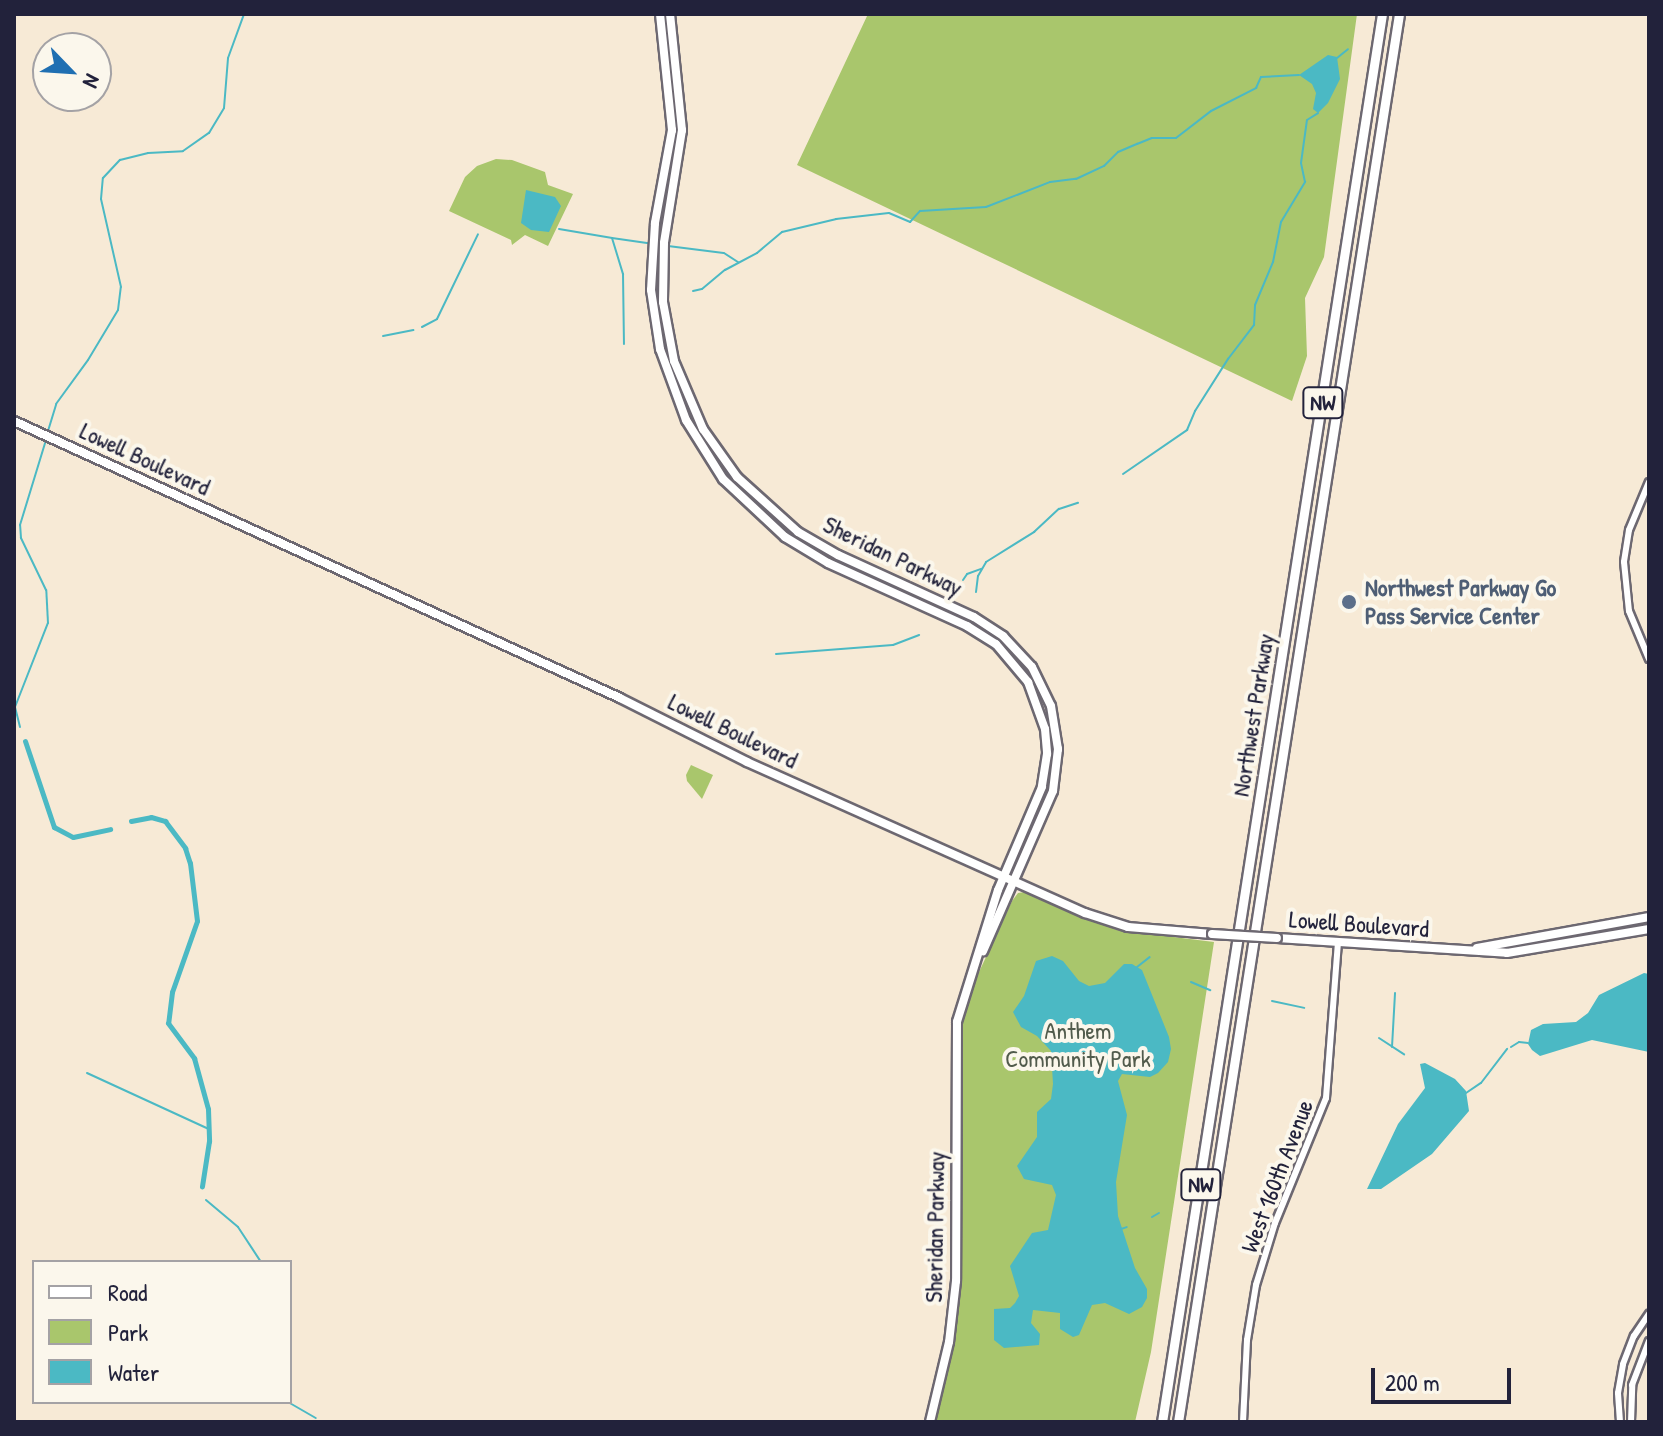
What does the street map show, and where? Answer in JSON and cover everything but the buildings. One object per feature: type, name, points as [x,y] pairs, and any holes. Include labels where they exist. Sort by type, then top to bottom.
[{"type":"highway","name":"Northwest Parkway","points":[[1162,1422],[1382,14]]},
{"type":"highway","name":"Northwest Parkway","points":[[1178,1422],[1399,14]]},
{"type":"main road","name":"Sheridan Parkway","points":[[660,14],[672,130],[655,223],[651,271],[656,333],[669,382],[698,442],[740,498],[785,537],[821,559],[982,634],[1008,655],[1028,682],[1045,729],[1046,771],[1037,803],[1004,876],[968,984],[956,1035],[953,1315],[942,1379],[930,1422]]},
{"type":"main road","name":"Sheridan Parkway","points":[[670,14],[682,130],[665,226],[662,269],[668,335],[686,394],[717,451],[754,496],[815,543],[989,625],[1018,649],[1036,673],[1056,722],[1058,767],[1050,800],[968,984]]},
{"type":"main road","name":"Lowell Boulevard","points":[[14,421],[620,698],[747,762],[1113,923],[1212,934],[1522,951],[1649,929]]},
{"type":"main road","name":"Lowell Boulevard","points":[[1469,950],[1649,917]]},
{"type":"street","points":[[1649,482],[1629,530],[1624,562],[1629,611],[1649,659]]},
{"type":"street","name":"West 160th Avenue","points":[[1243,1422],[1247,1340],[1256,1285],[1275,1223],[1326,1098],[1338,942]]},
{"type":"street","points":[[1620,1422],[1618,1393],[1623,1364],[1634,1336],[1649,1314]]},
{"type":"street","points":[[1631,1422],[1632,1385],[1649,1341]]},
{"type":"green space","points":[[868,14],[1357,14],[1324,257],[1305,298],[1307,356],[1292,401],[797,165]]},
{"type":"green space","points":[[496,159],[512,160],[545,172],[548,185],[573,194],[548,246],[525,235],[512,245],[511,240],[449,211],[465,177],[477,166]]},
{"type":"green space","points":[[691,765],[713,775],[702,799],[687,781],[686,775]]},
{"type":"green space","name":"Anthem Community Park","points":[[1025,892],[1117,930],[1214,942],[1151,1352],[1135,1422],[934,1422],[956,1331],[960,1269],[961,1021],[966,1000],[1012,901],[1018,893]]},
{"type":"water","points":[[1328,55],[1337,57],[1340,79],[1328,103],[1318,113],[1313,109],[1316,93],[1312,84],[1299,75]]},
{"type":"water","points":[[526,190],[555,197],[561,206],[549,232],[531,230],[521,223]]},
{"type":"water","points":[[1052,956],[1063,961],[1079,981],[1089,986],[1105,983],[1124,964],[1132,964],[1142,970],[1169,1037],[1171,1049],[1168,1062],[1158,1073],[1150,1077],[1122,1074],[1118,1081],[1127,1115],[1116,1182],[1118,1216],[1135,1268],[1147,1289],[1147,1298],[1142,1307],[1129,1314],[1105,1303],[1092,1305],[1079,1335],[1073,1337],[1060,1329],[1060,1313],[1033,1310],[1031,1323],[1040,1334],[1039,1345],[1004,1348],[994,1340],[994,1309],[1010,1308],[1019,1296],[1010,1266],[1032,1233],[1048,1230],[1056,1195],[1052,1185],[1024,1179],[1017,1166],[1037,1137],[1037,1112],[1051,1099],[1053,1084],[1051,1051],[1037,1036],[1021,1027],[1013,1012],[1024,996],[1036,961]]},
{"type":"water","points":[[1644,973],[1649,974],[1649,1052],[1592,1040],[1540,1056],[1528,1044],[1531,1030],[1543,1024],[1576,1022],[1588,1013],[1599,995]]},
{"type":"water","points":[[1425,1063],[1455,1079],[1466,1091],[1469,1111],[1432,1154],[1381,1189],[1367,1189],[1398,1124],[1425,1088],[1420,1064]]},
{"type":"waterway","points":[[48,431],[56,404],[88,360],[118,310],[121,287],[101,199],[103,178],[120,160],[148,153],[183,151],[209,133],[224,108],[228,58],[244,14]]},
{"type":"waterway","points":[[1337,58],[1348,49]]},
{"type":"waterway","points":[[693,291],[702,289],[725,270],[757,253],[782,232],[836,219],[889,213],[910,222],[920,211],[986,207],[1050,182],[1076,179],[1104,166],[1118,152],[1152,138],[1176,138],[1211,111],[1256,88],[1261,77],[1299,75]]},
{"type":"waterway","points":[[1123,474],[1187,430],[1195,411],[1228,359],[1254,325],[1255,305],[1273,262],[1281,222],[1305,182],[1301,163],[1307,120],[1318,113]]},
{"type":"waterway","points":[[559,229],[612,238],[623,274],[624,344]]},
{"type":"waterway","points":[[422,327],[437,319],[478,234]]},
{"type":"waterway","points":[[612,238],[649,243]]},
{"type":"waterway","points":[[668,246],[724,253],[738,262]]},
{"type":"waterway","points":[[383,336],[413,330]]},
{"type":"waterway","points":[[20,727],[15,707],[48,623],[46,590],[21,538],[20,525],[45,443]]},
{"type":"waterway","points":[[976,592],[978,576],[986,562],[1034,532],[1059,509],[1078,503]]},
{"type":"waterway","points":[[963,580],[967,574],[981,569]]},
{"type":"waterway","points":[[776,654],[893,645],[919,635]]},
{"type":"waterway","points":[[25,741],[54,827],[73,837],[110,829]]},
{"type":"waterway","points":[[131,821],[151,817],[165,821],[185,848],[190,863],[197,921],[172,992],[168,1023],[194,1058],[208,1109],[209,1141],[202,1186]]},
{"type":"waterway","points":[[1137,967],[1150,957]]},
{"type":"waterway","points":[[1191,982],[1210,990]]},
{"type":"waterway","points":[[1392,1047],[1395,993]]},
{"type":"waterway","points":[[1272,1001],[1304,1008]]},
{"type":"waterway","points":[[1379,1038],[1404,1054]]},
{"type":"waterway","points":[[1511,1047],[1519,1042],[1528,1043]]},
{"type":"waterway","points":[[1466,1093],[1481,1083],[1507,1049]]},
{"type":"waterway","points":[[87,1073],[209,1129]]},
{"type":"waterway","points":[[206,1200],[238,1227],[260,1260]]},
{"type":"waterway","points":[[1152,1217],[1159,1213]]},
{"type":"waterway","points":[[1121,1229],[1127,1227]]},
{"type":"waterway","points":[[292,1404],[316,1418]]},
{"type":"place","name":"Northwest Parkway Go Pass Service Center","points":[[1349,602]]}]
